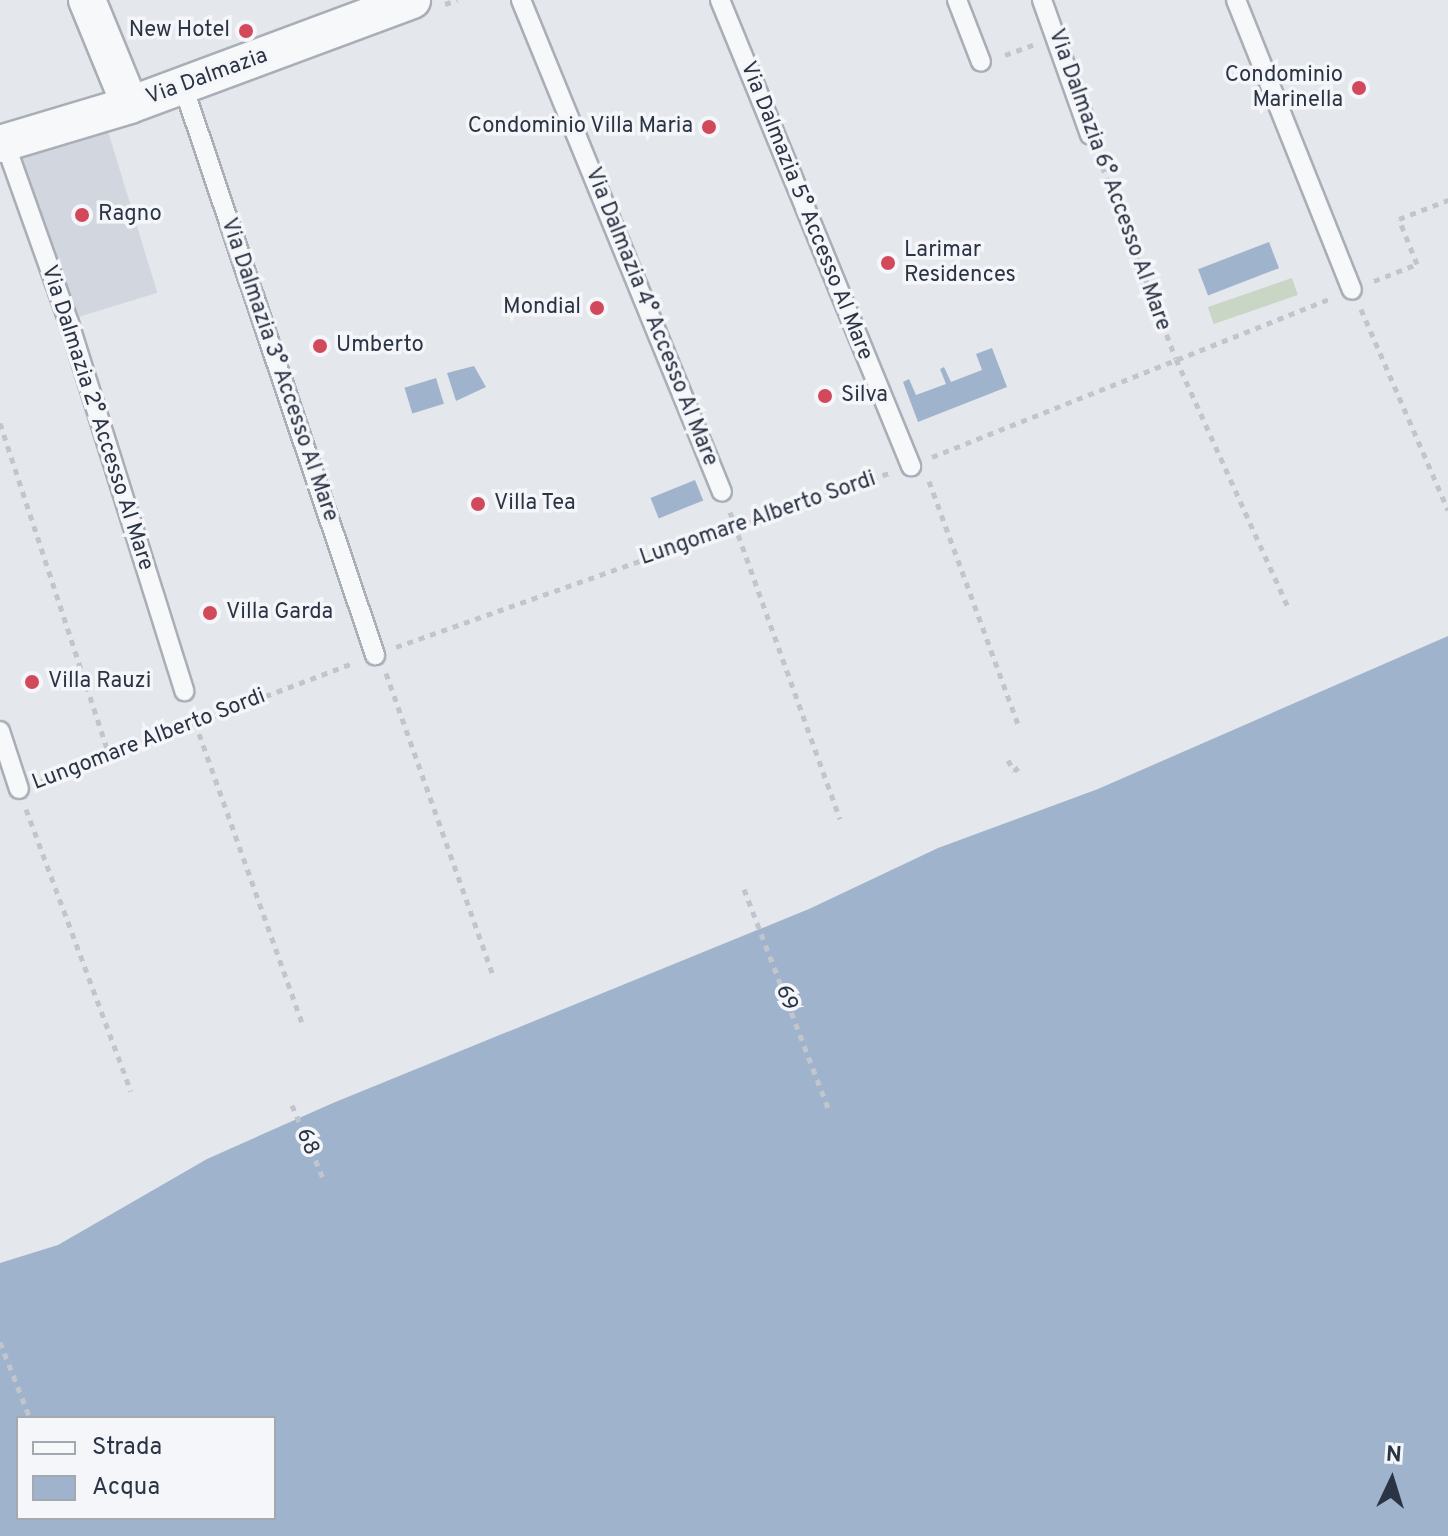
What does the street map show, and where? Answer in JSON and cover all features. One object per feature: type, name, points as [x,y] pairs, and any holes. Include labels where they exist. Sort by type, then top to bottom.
[{"type":"street","points":[[87,0],[130,105]]},
{"type":"street","name":"Via Dalmazia","points":[[3,145],[130,105],[412,0]]},
{"type":"lane","name":"Via Dalmazia 4° Accesso Al Mare","points":[[521,0],[722,492]]},
{"type":"lane","name":"Via Dalmazia 5° Accesso Al Mare","points":[[720,0],[916,463]]},
{"type":"lane","points":[[957,0],[981,62]]},
{"type":"lane","name":"Via Dalmazia 6° Accesso Al Mare","points":[[1042,0],[1090,135]]},
{"type":"lane","points":[[1236,0],[1352,290]]},
{"type":"lane","name":"Via Dalmazia 3° Accesso Al Mare","points":[[183,86],[377,654]]},
{"type":"lane","name":"Via Dalmazia 2° Accesso Al Mare","points":[[3,145],[69,323],[184,691]]},
{"type":"lane","points":[[0,731],[19,789]]},
{"type":"path","points":[[981,62],[1056,38]]},
{"type":"path","name":"Via Dalmazia 6° Accesso Al Mare","points":[[1090,135],[1176,359],[1288,607]]},
{"type":"path","name":"Lungomare Alberto Sordi","points":[[19,789],[377,654],[916,463],[1417,264],[1399,219],[1448,200]]},
{"type":"path","points":[[1352,290],[1448,510]]},
{"type":"path","points":[[0,423],[109,755]]},
{"type":"path","points":[[916,463],[1020,729]]},
{"type":"path","points":[[735,526],[840,819]]},
{"type":"path","points":[[377,654],[492,973]]},
{"type":"path","points":[[196,723],[302,1022]]},
{"type":"path","points":[[1008,760],[1017,769]]},
{"type":"path","points":[[19,789],[131,1091]]},
{"type":"path","name":"69","points":[[744,889],[828,1108]]},
{"type":"path","name":"68","points":[[292,1105],[323,1178]]},
{"type":"path","points":[[0,1342],[29,1416]]},
{"type":"shaded area","points":[[103,115],[157,293],[60,323],[5,145]]},
{"type":"green space","points":[[1292,278],[1298,295],[1214,324],[1208,307]]},
{"type":"water","points":[[1269,242],[1279,268],[1208,295],[1198,269]]},
{"type":"water","points":[[992,348],[1007,387],[918,422],[903,382],[909,379],[916,395],[946,384],[940,369],[944,367],[951,382],[982,370],[976,354]]},
{"type":"water","points":[[474,366],[486,387],[456,401],[447,373]]},
{"type":"water","points":[[436,378],[444,404],[412,413],[404,388]]},
{"type":"water","points":[[695,480],[703,500],[659,518],[650,498]]},
{"type":"water","points":[[1448,636],[1448,1536],[0,1536],[0,1263],[58,1245],[207,1159],[333,1103],[809,909],[938,848],[1098,789]]},
{"type":"place","name":"New Hotel","points":[[246,31]]},
{"type":"place","name":"Condominio Marinella","points":[[1359,88]]},
{"type":"place","name":"Condominio Villa Maria","points":[[709,127]]},
{"type":"place","name":"Ragno","points":[[82,215]]},
{"type":"place","name":"Larimar Residences","points":[[888,263]]},
{"type":"place","name":"Mondial","points":[[597,308]]},
{"type":"place","name":"Umberto","points":[[320,346]]},
{"type":"place","name":"Silva","points":[[825,396]]},
{"type":"place","name":"Villa Tea","points":[[478,504]]},
{"type":"place","name":"Villa Garda","points":[[210,613]]},
{"type":"place","name":"Villa Rauzi","points":[[32,682]]}]
